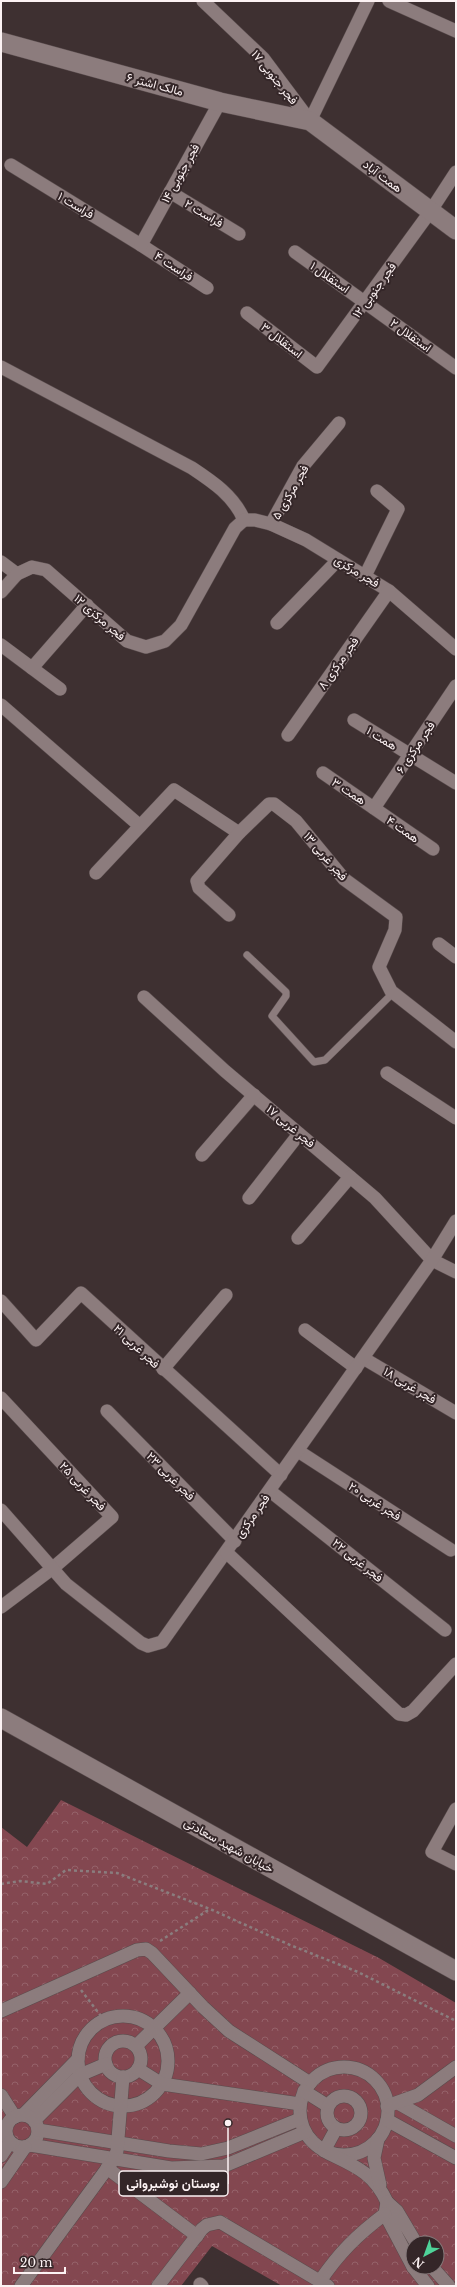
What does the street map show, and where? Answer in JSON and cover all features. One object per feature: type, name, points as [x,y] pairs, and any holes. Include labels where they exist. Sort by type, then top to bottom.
[{"type":"main road","name":"مالک اشتر ۶","points":[[1,42],[220,102],[310,121]]},
{"type":"main road","name":"همت آباد","points":[[310,121],[456,230]]},
{"type":"main road","name":"خیابان شهید سعادتی","points":[[1,1718],[456,1971]]},
{"type":"street","name":"فجر جنوبی ۱۷","points":[[203,1],[263,58],[310,121]]},
{"type":"street","points":[[310,121],[368,1]]},
{"type":"street","points":[[389,1],[456,31]]},
{"type":"street","name":"فجر جنوبی ۱۴","points":[[141,245],[220,102]]},
{"type":"street","name":"فراست ۱","points":[[11,165],[141,245]]},
{"type":"street","name":"فجر جنوبی ۱۲","points":[[317,367],[430,212],[456,172]]},
{"type":"street","name":"فراست ۲","points":[[170,192],[238,234]]},
{"type":"street","name":"فراست ۴","points":[[141,245],[207,288]]},
{"type":"street","name":"استقلال ۱","points":[[295,252],[365,302]]},
{"type":"street","name":"استقلال ۲","points":[[365,302],[456,368]]},
{"type":"street","name":"استقلال ۳","points":[[247,313],[317,367]]},
{"type":"street","points":[[1,367],[192,468],[214,483],[230,498],[239,508],[244,520]]},
{"type":"street","name":"فجر مرکزی ۵","points":[[271,524],[303,466],[339,424]]},
{"type":"street","points":[[366,576],[398,509],[377,491]]},
{"type":"street","name":"فجر مرکزی","points":[[244,520],[255,520],[271,524],[306,540],[366,576],[389,591],[456,649]]},
{"type":"street","name":"فجر مرکزی ۱۲","points":[[1,592],[16,574],[32,566],[46,570],[127,641],[146,647],[165,641],[181,625],[235,528],[244,520]]},
{"type":"street","points":[[277,623],[338,560]]},
{"type":"street","points":[[1,562],[16,574]]},
{"type":"street","name":"فجر مرکزی ۸","points":[[288,735],[389,591]]},
{"type":"street","points":[[32,668],[87,605]]},
{"type":"street","points":[[1,645],[60,689]]},
{"type":"street","name":"فجر مرکزی ۶","points":[[374,808],[456,686]]},
{"type":"street","points":[[1,705],[140,826]]},
{"type":"street","name":"همت ۱","points":[[354,720],[456,784]]},
{"type":"street","name":"همت ۳","points":[[323,773],[374,808]]},
{"type":"street","points":[[96,873],[174,790],[239,833]]},
{"type":"street","name":"فجر غربی ۱۳","points":[[229,915],[199,888],[197,881],[239,833],[269,804],[274,804],[296,821],[344,879],[396,917],[395,930],[379,967],[393,994],[456,1042]]},
{"type":"street","name":"همت ۴","points":[[374,808],[433,849]]},
{"type":"street","points":[[439,944],[456,957]]},
{"type":"street","name":"فجر غربی ۱۷","points":[[144,997],[254,1095],[375,1198],[432,1260]]},
{"type":"street","points":[[386,1073],[456,1118]]},
{"type":"street","points":[[202,1155],[254,1095]]},
{"type":"street","points":[[249,1198],[300,1134]]},
{"type":"street","points":[[298,1238],[350,1177]]},
{"type":"street","name":"فجر مرکزی","points":[[53,1568],[66,1584],[148,1646],[162,1642],[168,1636],[227,1553],[432,1260],[456,1221]]},
{"type":"street","points":[[432,1260],[456,1272]]},
{"type":"street","name":"فجر غربی ۲۱","points":[[1,1302],[36,1340],[81,1293],[281,1475]]},
{"type":"street","points":[[163,1369],[226,1295]]},
{"type":"street","name":"فجر غربی ۱۸","points":[[305,1330],[360,1363],[456,1413]]},
{"type":"street","name":"فجر غربی ۲۵","points":[[1,1398],[112,1517],[53,1568]]},
{"type":"street","name":"فجر غربی ۲۳","points":[[107,1411],[235,1541]]},
{"type":"street","name":"فجر غربی ۲۰","points":[[298,1451],[451,1550]]},
{"type":"street","name":"فجر غربی ۲۲","points":[[270,1491],[445,1630]]},
{"type":"street","points":[[1,1510],[53,1568],[1,1608]]},
{"type":"street","points":[[227,1553],[399,1714],[406,1715],[413,1711],[456,1664]]},
{"type":"street","points":[[456,1809],[432,1852],[456,1864]]},
{"type":"street","points":[[1,2012],[137,1950],[146,1949],[152,1953],[190,1993],[237,2038],[307,2087],[328,2106]]},
{"type":"street","points":[[136,2046],[190,1993]]},
{"type":"street","points":[[116,2016],[130,2016],[142,2020],[154,2028],[165,2044],[168,2055],[168,2067],[162,2084],[152,2096],[142,2102],[120,2106],[107,2103],[96,2097],[86,2087],[80,2075],[78,2059],[79,2049],[84,2037],[93,2027],[104,2020],[116,2016]]},
{"type":"street","points":[[125,2041],[136,2046],[141,2056],[138,2069],[130,2076],[123,2077],[112,2073],[106,2064],[106,2052],[114,2044],[125,2041]]},
{"type":"street","points":[[27,2121],[78,2059]]},
{"type":"street","points":[[27,2121],[80,2075],[106,2064]]},
{"type":"street","points":[[405,2250],[386,2208],[380,2189],[374,2158],[378,2138],[393,2104],[418,2095],[456,2067]]},
{"type":"street","points":[[380,2189],[366,2173],[324,2150],[313,2142],[305,2132],[300,2119],[300,2104],[307,2087],[324,2072],[337,2068],[351,2068],[364,2073],[375,2081],[393,2104],[456,2136]]},
{"type":"street","points":[[138,2069],[162,2084],[300,2104]]},
{"type":"street","points":[[21,2286],[110,2163],[117,2143],[123,2077]]},
{"type":"street","points":[[1,2095],[27,2121],[37,2137],[27,2146],[1,2182]]},
{"type":"street","points":[[342,2096],[353,2099],[360,2108],[360,2119],[353,2128],[348,2130],[336,2129],[328,2122],[326,2116],[328,2106],[332,2101],[342,2096]]},
{"type":"street","points":[[1,2156],[9,2123],[27,2121],[117,2143],[200,2154],[228,2148],[300,2119]]},
{"type":"street","points":[[387,2120],[456,2158]]},
{"type":"street","points":[[324,2150],[336,2129]]},
{"type":"street","points":[[6,2133],[20,2147],[27,2146],[110,2163],[171,2168],[213,2168],[224,2166],[305,2132]]},
{"type":"street","points":[[324,2150],[336,2155],[350,2155],[363,2151],[378,2138]]},
{"type":"street","points":[[110,2163],[197,2236]]},
{"type":"street","points":[[386,2208],[397,2212],[411,2235]]},
{"type":"street","points":[[158,2286],[207,2225],[220,2222],[226,2224],[324,2284],[336,2257],[386,2208]]},
{"type":"street","points":[[419,2275],[428,2286]]},
{"type":"street","points":[[439,2275],[449,2286]]},
{"type":"lane","points":[[247,955],[286,992],[286,996],[272,1016],[314,1062],[325,1060],[393,994]]},
{"type":"path","points":[[1,1884],[20,1881],[47,1884],[66,1870],[117,1873],[210,1909],[290,1945],[358,1972],[456,2021]]},
{"type":"path","points":[[146,1949],[210,1909]]},
{"type":"path","points":[[72,1979],[104,2020]]},
{"type":"green space","points":[[61,1800],[379,1958],[456,2003],[456,2286],[282,2286],[212,2246],[181,2286],[1,2286],[1,1827],[27,1847]]},
{"type":"place","name":"بوستان نوشیروانی","points":[[228,2123]]}]
